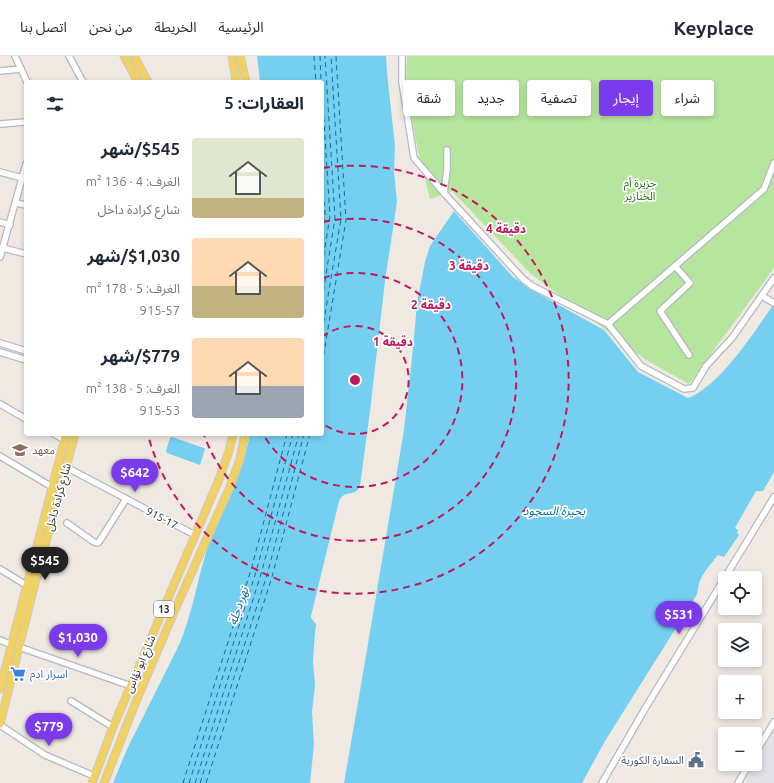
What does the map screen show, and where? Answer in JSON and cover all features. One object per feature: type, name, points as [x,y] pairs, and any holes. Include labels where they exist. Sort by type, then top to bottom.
[{"type":"main road","points":[[124,56],[137,80]]},
{"type":"main road","points":[[134,56],[147,80]]},
{"type":"main road","points":[[232,56],[236,80]]},
{"type":"main road","points":[[240,56],[246,80]]},
{"type":"main road","name":"شارع كرادة داخل","points":[[0,689],[35,583],[74,436]]},
{"type":"main road","name":"شارع ابو نؤاس","points":[[93,779],[113,727],[227,460],[233,436]]},
{"type":"main road","name":"شارع ابو نؤاس","points":[[104,783],[174,612],[229,489],[240,459],[245,436]]},
{"type":"main road","name":"شارع كرادة داخل","points":[[0,724],[27,583],[65,437]]},
{"type":"main road","points":[[53,484],[61,484]]},
{"type":"main road","points":[[27,583],[35,583]]},
{"type":"street","points":[[15,56],[26,80]]},
{"type":"street","points":[[69,56],[82,80]]},
{"type":"street","points":[[402,56],[402,82],[414,158],[523,279],[532,286],[608,324],[641,366],[684,388],[693,388],[706,366],[732,338],[774,278]]},
{"type":"street","points":[[0,71],[21,69]]},
{"type":"street","points":[[0,124],[24,122]]},
{"type":"street","points":[[444,193],[447,169],[447,150]]},
{"type":"street","points":[[608,324],[764,189],[774,163]]},
{"type":"street","points":[[0,258],[24,171]]},
{"type":"street","points":[[0,172],[22,178]]},
{"type":"street","points":[[16,203],[24,205]]},
{"type":"street","points":[[0,222],[10,224]]},
{"type":"street","points":[[3,248],[24,253]]},
{"type":"street","points":[[675,266],[690,283],[660,311],[688,356]]},
{"type":"street","points":[[762,296],[773,302]]},
{"type":"street","points":[[0,343],[24,350]]},
{"type":"street","points":[[0,352],[24,359]]},
{"type":"street","points":[[0,404],[24,417]]},
{"type":"street","points":[[0,456],[53,484]]},
{"type":"street","name":"915-17","points":[[66,467],[195,535]]},
{"type":"street","points":[[602,783],[650,700],[774,497]]},
{"type":"street","points":[[67,523],[96,543],[99,542],[126,499]]},
{"type":"street","points":[[0,569],[27,583]]},
{"type":"street","points":[[0,640],[131,686]]},
{"type":"street","points":[[71,701],[113,727]]},
{"type":"street","points":[[762,742],[774,722]]},
{"type":"street","points":[[0,724],[45,755],[93,779]]},
{"type":"street","points":[[738,783],[745,771]]},
{"type":"shaded area","points":[[774,730],[774,783],[751,783],[745,780],[750,771],[762,771],[762,751]]},
{"type":"green space","name":"جزيرة أم الخنازير","points":[[407,56],[774,56],[774,268],[689,384],[646,360],[530,273],[452,191],[430,199],[418,151],[412,116],[455,116],[455,80],[406,80]]},
{"type":"water","name":"نهر دجلة","points":[[257,56],[386,56],[395,146],[394,172],[397,202],[385,281],[360,486],[356,492],[345,495],[339,501],[311,616],[316,626],[313,662],[315,685],[312,712],[314,744],[310,783],[113,783],[128,747],[185,631],[209,543],[237,476],[250,436],[324,436],[324,80],[260,80]]},
{"type":"water","name":"بحيرة السجود","points":[[454,211],[512,276],[528,288],[604,330],[638,372],[688,398],[712,382],[736,357],[774,304],[774,472],[763,491],[756,491],[735,528],[738,530],[737,533],[739,535],[724,557],[718,555],[707,568],[699,583],[696,596],[605,741],[582,783],[344,783],[404,430],[417,303],[425,262],[430,246]]},
{"type":"water","points":[[172,437],[205,449],[200,465],[167,453],[166,451],[170,438]]},
{"type":"ferry route","points":[[314,56],[316,80]]},
{"type":"ferry route","points":[[320,56],[321,80]]},
{"type":"ferry route","points":[[324,287],[335,218],[325,56]]},
{"type":"ferry route","points":[[324,320],[341,219],[331,56]]},
{"type":"ferry route","points":[[324,353],[346,220],[336,56]]},
{"type":"ferry route","points":[[324,122],[330,216],[324,254]]},
{"type":"ferry route","points":[[324,201],[324,221]]},
{"type":"ferry route","points":[[183,783],[251,570],[286,436]]},
{"type":"ferry route","points":[[189,783],[256,572],[292,436]]},
{"type":"ferry route","points":[[195,783],[261,574],[298,436]]},
{"type":"ferry route","points":[[200,783],[267,575],[303,436]]},
{"type":"ferry route","points":[[206,783],[272,577],[309,436]]},
{"type":"place","name":"معهد","points":[[20,450]]},
{"type":"place","name":"اسرار ادم","points":[[18,674]]},
{"type":"place","name":"السفارة الكورية","points":[[696,760]]}]
